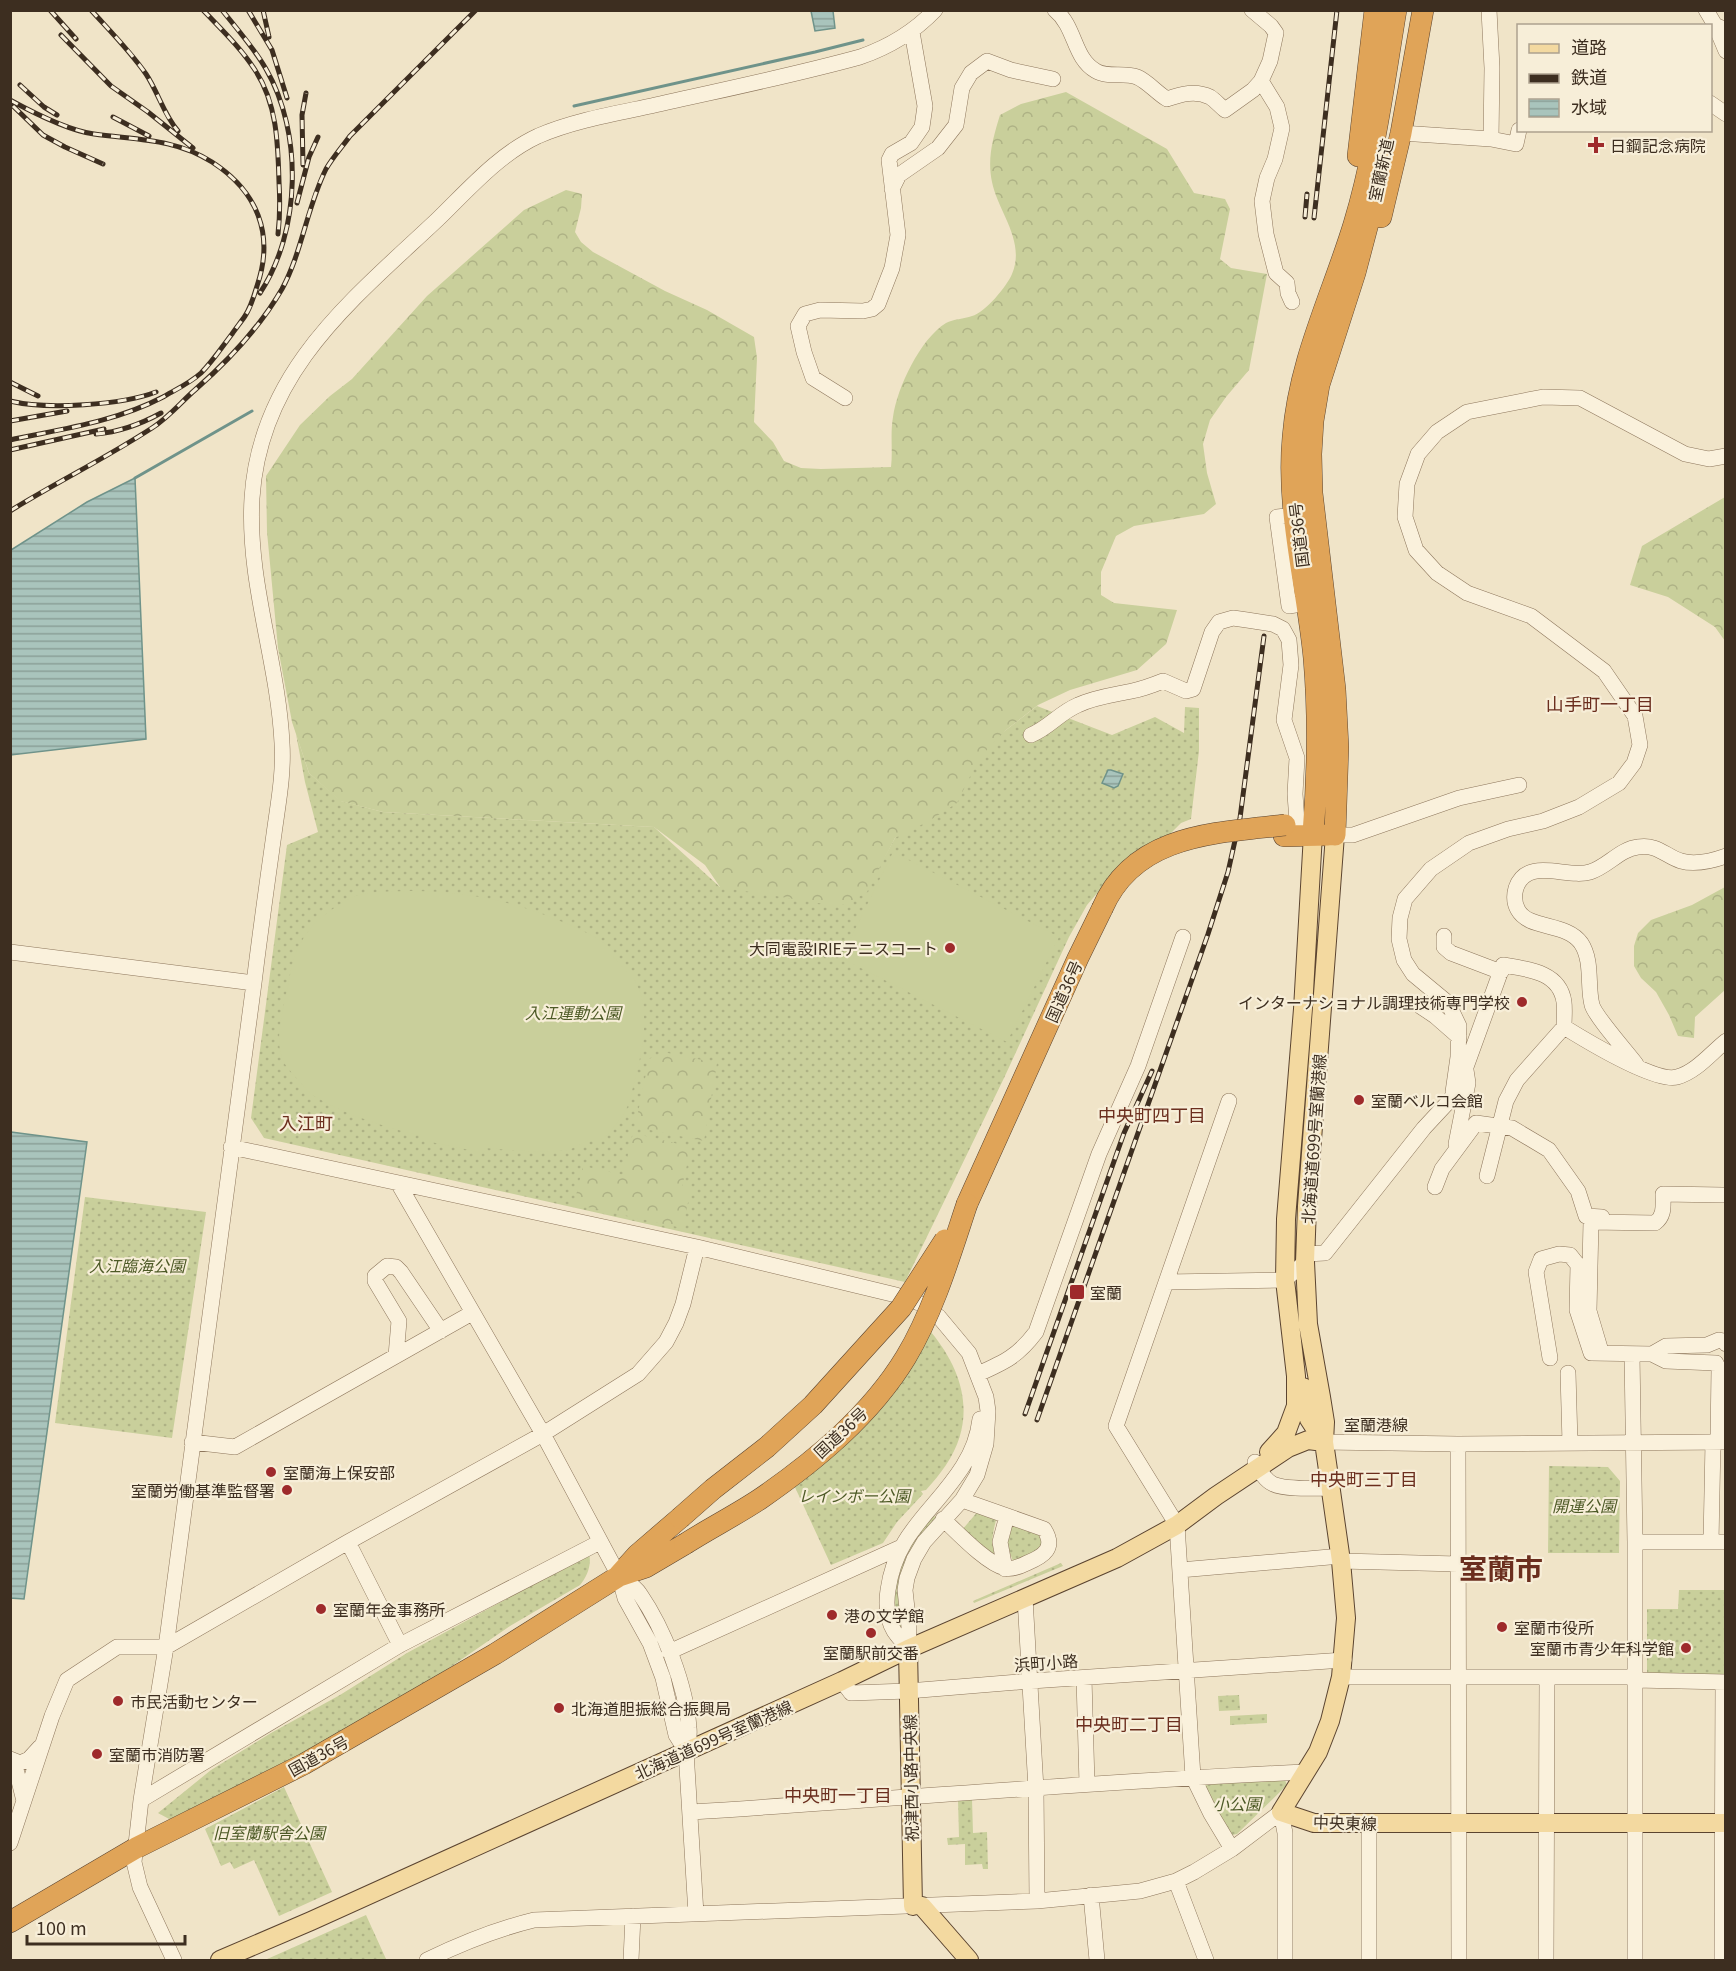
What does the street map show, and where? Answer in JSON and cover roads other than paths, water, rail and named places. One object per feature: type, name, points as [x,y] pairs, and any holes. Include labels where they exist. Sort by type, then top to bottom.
[{"type":"highway","points":[[1345,252],[1375,10]]},
{"type":"highway","name":"室蘭新道","points":[[1338,326],[1365,240],[1396,10]]},
{"type":"highway","name":"室蘭新道","points":[[1345,252],[1362,193],[1376,161],[1410,10]]},
{"type":"highway","points":[[1338,326],[1366,265],[1380,218],[1401,133],[1423,10]]},
{"type":"highway","name":"国道36号","points":[[10,1923],[136,1848],[304,1764],[495,1654],[619,1576],[646,1567],[686,1544],[757,1500],[807,1464],[863,1413],[886,1385],[905,1358],[926,1318],[967,1204],[1109,893],[1139,862],[1168,844],[1210,833],[1298,830],[1318,737],[1314,658],[1295,515],[1293,439],[1300,383],[1320,318],[1345,252]]},
{"type":"highway","name":"国道36号","points":[[1335,836],[1338,747],[1335,690],[1312,493],[1311,454],[1313,421],[1319,385],[1338,326]]},
{"type":"highway","points":[[1298,830],[1335,836]]},
{"type":"highway","name":"国道36号","points":[[619,1576],[637,1555],[713,1489],[767,1448],[854,1362],[901,1308],[925,1274],[967,1204]]},
{"type":"main road","name":"北海道道699号室蘭港線","points":[[1259,1469],[1270,1451],[1286,1433],[1296,1406],[1296,1376],[1285,1280],[1286,1219],[1303,1009],[1298,830]]},
{"type":"main road","name":"北海道道699号室蘭港線","points":[[1324,1442],[1325,1422],[1322,1397],[1308,1324],[1306,1258],[1307,1206],[1335,836]]},
{"type":"main road","name":"北海道道699号室蘭港線","points":[[1296,1376],[1302,1383],[1310,1419],[1324,1442]]},
{"type":"main road","name":"北海道道699号室蘭港線","points":[[220,1960],[842,1681],[908,1649],[1117,1558],[1177,1525],[1202,1508],[1213,1491],[1324,1442]]},
{"type":"main road","points":[[1281,1812],[1318,1752],[1330,1721],[1343,1669],[1347,1618],[1341,1558],[1324,1442]]},
{"type":"main road","name":"祝津西小路中央線","points":[[908,1649],[911,1798],[918,1906]]},
{"type":"main road","name":"中央東線","points":[[1281,1812],[1314,1823],[1724,1823]]},
{"type":"main road","points":[[918,1906],[969,1960]]},
{"type":"street","points":[[174,1960],[140,1887],[134,1862],[141,1800],[166,1647],[283,757],[279,711],[251,530],[253,489],[260,447],[270,418],[285,385],[324,331],[505,156],[529,141],[554,130],[602,117],[872,53],[912,32],[935,10]]},
{"type":"street","points":[[1055,10],[1062,16],[1074,36],[1082,59],[1096,72],[1136,76],[1167,99],[1184,93],[1210,97],[1225,110],[1262,81],[1270,61],[1276,33],[1252,10]]},
{"type":"street","points":[[1489,10],[1492,68],[1491,140]]},
{"type":"street","points":[[1706,10],[1720,27],[1725,51]]},
{"type":"street","points":[[846,398],[813,378],[798,326],[805,314],[820,310],[863,311],[872,309],[878,304],[892,268],[898,235],[890,160],[892,154],[911,143],[922,127],[925,106],[912,32]]},
{"type":"street","points":[[892,189],[899,175],[938,148],[956,124],[962,88],[971,73],[987,61],[1011,70],[1053,79]]},
{"type":"street","points":[[1262,81],[1277,107],[1281,128],[1275,159],[1267,178],[1262,201],[1276,273],[1287,283],[1292,302]]},
{"type":"street","points":[[1712,104],[1725,114]]},
{"type":"street","points":[[1401,133],[1516,144],[1519,132]]},
{"type":"street","points":[[1454,1092],[1459,1026],[1448,1003],[1413,974],[1404,960],[1399,939],[1400,918],[1405,898],[1431,869],[1468,843],[1508,829],[1543,821],[1579,807],[1619,783],[1634,763],[1640,745],[1635,716],[1604,671],[1531,616],[1467,593],[1437,573],[1416,550],[1405,517],[1407,484],[1418,454],[1437,432],[1467,412],[1543,397],[1580,398],[1685,454],[1709,459],[1725,456]]},
{"type":"street","points":[[1031,735],[1046,728],[1074,706],[1092,698],[1134,690],[1163,681],[1186,691],[1193,688],[1212,632],[1219,622],[1233,618],[1273,624],[1282,629],[1289,640],[1291,665],[1284,720],[1297,758],[1295,794],[1298,830]]},
{"type":"street","points":[[1335,836],[1353,835],[1459,798],[1519,784]]},
{"type":"street","points":[[1639,1068],[1593,1008],[1589,987],[1589,966],[1581,943],[1565,930],[1525,918],[1517,909],[1514,897],[1519,881],[1530,872],[1544,870],[1577,875],[1592,872],[1637,847],[1658,848],[1679,860],[1694,862],[1710,861],[1725,856]]},
{"type":"street","points":[[978,1374],[1007,1361],[1024,1347],[1036,1332],[1098,1154],[1138,1066],[1183,937]]},
{"type":"street","points":[[1447,940],[1444,947],[1451,953],[1501,972]]},
{"type":"street","points":[[10,951],[254,983]]},
{"type":"street","points":[[1166,1282],[1285,1280],[1306,1258],[1325,1253],[1424,1128],[1451,1099],[1466,1067],[1503,964],[1536,970],[1555,981],[1564,1001],[1564,1027],[1518,1080],[1506,1101],[1486,1176]]},
{"type":"street","points":[[1420,1006],[1458,1037]]},
{"type":"street","points":[[1564,1027],[1639,1068],[1661,1077],[1676,1077],[1693,1068],[1725,1041]]},
{"type":"street","points":[[1455,1150],[1468,1083],[1466,1067]]},
{"type":"street","points":[[1229,1101],[1116,1426],[1177,1525],[1193,1777],[1232,1849]]},
{"type":"street","points":[[1435,1187],[1442,1169],[1476,1123],[1499,1125],[1512,1128],[1549,1150],[1578,1191],[1586,1216],[1606,1217],[1608,1222]]},
{"type":"street","points":[[231,1147],[697,1247],[896,1295],[919,1303],[939,1317],[969,1353],[978,1374],[988,1411],[986,1444],[977,1475],[962,1500],[943,1519],[919,1550],[907,1578],[905,1590],[909,1627],[908,1649]]},
{"type":"street","points":[[398,1183],[543,1434],[619,1576],[626,1598],[650,1643],[663,1678],[676,1735],[686,1751]]},
{"type":"street","points":[[1602,1353],[1589,1311],[1591,1222],[1655,1223],[1660,1220],[1662,1213],[1663,1194],[1723,1196]]},
{"type":"street","points":[[10,1843],[67,1680],[117,1647],[166,1647],[348,1542],[543,1434],[638,1374],[666,1342],[676,1323],[697,1247]]},
{"type":"street","points":[[1550,1358],[1536,1272],[1541,1259],[1559,1254],[1570,1255],[1578,1264],[1577,1310],[1591,1353],[1652,1354],[1666,1346],[1707,1345],[1719,1340],[1724,1341],[1725,1344]]},
{"type":"street","points":[[396,1356],[399,1321],[375,1281],[375,1275],[387,1266],[396,1267],[401,1272],[441,1331]]},
{"type":"street","points":[[192,1442],[235,1447],[472,1313]]},
{"type":"street","points":[[1635,1542],[1718,1542],[1722,1365],[1711,1362],[1666,1361],[1652,1354]]},
{"type":"street","points":[[1632,1355],[1635,1542],[1635,1960]]},
{"type":"street","points":[[1569,1373],[1570,1443]]},
{"type":"street","points":[[908,1649],[890,1622],[887,1602],[890,1579],[900,1548],[915,1525],[942,1495],[972,1450],[980,1420],[981,1397],[978,1374]]},
{"type":"street","name":"室蘭港線","points":[[1324,1442],[1458,1444],[1719,1442]]},
{"type":"street","points":[[1458,1444],[1459,1960]]},
{"type":"street","points":[[1259,1469],[1273,1484],[1330,1488]]},
{"type":"street","points":[[943,1519],[986,1558],[1005,1569],[1017,1568],[1040,1558],[1047,1550],[1049,1539],[1044,1529],[962,1500]]},
{"type":"street","points":[[1005,1569],[1000,1542],[1006,1516]]},
{"type":"street","points":[[348,1542],[400,1645]]},
{"type":"street","points":[[141,1800],[400,1645],[600,1542]]},
{"type":"street","points":[[669,1652],[900,1548]]},
{"type":"street","points":[[1180,1570],[1341,1558],[1458,1564]]},
{"type":"street","points":[[619,1576],[639,1592],[659,1628],[678,1677],[689,1723],[686,1751],[696,1914]]},
{"type":"street","points":[[1025,1598],[1035,1789],[1036,1901]]},
{"type":"street","name":"浜町小路","points":[[842,1681],[851,1693],[1187,1671],[1343,1669],[1458,1676],[1724,1682]]},
{"type":"street","points":[[1546,1960],[1547,1677]]},
{"type":"street","points":[[1084,1678],[1087,1785]]},
{"type":"street","points":[[1722,1960],[1724,1682]]},
{"type":"street","points":[[10,1760],[20,1763],[30,1759],[44,1742]]},
{"type":"street","points":[[10,1766],[17,1773],[24,1800]]},
{"type":"street","points":[[691,1812],[1193,1777],[1306,1772]]},
{"type":"street","points":[[427,1960],[511,1926],[534,1920],[1036,1901],[1140,1891],[1176,1881],[1232,1849],[1281,1812],[1285,1833],[1285,1960]]},
{"type":"street","points":[[1369,1824],[1369,1960]]},
{"type":"street","points":[[1176,1881],[1206,1960]]},
{"type":"street","points":[[1092,1895],[1097,1960]]},
{"type":"street","points":[[631,1960],[633,1916]]},
{"type":"water","points":[[811,11],[833,11],[835,28],[815,31]]},
{"type":"water","points":[[135,478],[146,739],[11,755],[11,550],[87,502]]},
{"type":"water","points":[[1108,770],[1123,774],[1118,786],[1114,788],[1102,783]]},
{"type":"water","points":[[11,1132],[87,1142],[24,1599],[10,1598]]},
{"type":"waterway","points":[[574,106],[863,40]]},
{"type":"waterway","points":[[135,478],[252,411]]},
{"type":"railway","points":[[50,10],[76,39]]},
{"type":"railway","points":[[91,10],[127,49],[146,74],[178,131]]},
{"type":"railway","points":[[203,10],[249,62],[268,96],[275,124],[278,153],[280,201],[278,234]]},
{"type":"railway","points":[[222,10],[266,69],[278,94],[291,152],[290,212],[274,268],[260,293]]},
{"type":"railway","points":[[248,10],[272,50],[287,98]]},
{"type":"railway","points":[[263,10],[269,37]]},
{"type":"railway","points":[[10,511],[158,424],[232,355],[264,317],[282,289],[295,260],[319,184],[332,160],[350,136],[476,10]]},
{"type":"railway","points":[[1314,218],[1337,10]]},
{"type":"railway","points":[[61,35],[111,86],[193,148]]},
{"type":"railway","points":[[20,85],[44,107],[57,115]]},
{"type":"railway","points":[[303,165],[302,115],[306,93]]},
{"type":"railway","points":[[10,100],[74,129],[94,134],[169,144],[198,154],[212,162],[241,186],[251,200],[263,232],[264,249],[262,267],[247,313],[197,377],[163,397],[126,413],[88,424],[10,440]]},
{"type":"railway","points":[[13,106],[43,135],[103,164]]},
{"type":"railway","points":[[113,117],[149,136]]},
{"type":"railway","points":[[297,203],[309,157],[318,137]]},
{"type":"railway","points":[[1305,217],[1307,194]]},
{"type":"railway","points":[[10,382],[38,396]]},
{"type":"railway","points":[[10,401],[44,405],[84,405],[124,400],[156,392]]},
{"type":"railway","points":[[10,421],[67,411]]},
{"type":"railway","points":[[96,434],[130,427],[161,413]]},
{"type":"railway","points":[[10,450],[104,429]]},
{"type":"railway","points":[[1037,1420],[1228,872],[1240,818],[1264,636]]},
{"type":"railway","points":[[1025,1414],[1124,1133],[1152,1071]]},
{"type":"place","name":"日鋼記念病院","points":[[1596,145]]},
{"type":"place","name":"大同電設IRIEテニスコート","points":[[950,948]]},
{"type":"place","name":"インターナショナル調理技術専門学校","points":[[1522,1002]]},
{"type":"place","name":"室蘭ベルコ会館","points":[[1359,1100]]},
{"type":"place","name":"室蘭","points":[[1077,1292]]},
{"type":"place","name":"室蘭海上保安部","points":[[271,1472]]},
{"type":"place","name":"室蘭労働基準監督署","points":[[287,1490]]},
{"type":"place","name":"室蘭年金事務所","points":[[321,1609]]},
{"type":"place","name":"港の文学館","points":[[832,1615]]},
{"type":"place","name":"室蘭市役所","points":[[1502,1627]]},
{"type":"place","name":"室蘭駅前交番","points":[[871,1633]]},
{"type":"place","name":"室蘭市青少年科学館","points":[[1686,1648]]},
{"type":"place","name":"市民活動センター","points":[[118,1701]]},
{"type":"place","name":"北海道胆振総合振興局","points":[[559,1708]]},
{"type":"place","name":"室蘭市消防署","points":[[97,1754]]},
{"type":"district","name":"山手町一丁目","points":[[1600,703]]},
{"type":"district","name":"中央町四丁目","points":[[1152,1114]]},
{"type":"district","name":"入江町","points":[[306,1122]]},
{"type":"district","name":"中央町三丁目","points":[[1364,1478]]},
{"type":"district","name":"室蘭市","points":[[1501,1567]]},
{"type":"district","name":"中央町二丁目","points":[[1129,1723]]},
{"type":"district","name":"中央町一丁目","points":[[838,1794]]},
{"type":"park label","name":"入江運動公園","points":[[573,1012]]},
{"type":"park label","name":"入江臨海公園","points":[[137,1265]]},
{"type":"park label","name":"レインボー公園","points":[[854,1495]]},
{"type":"park label","name":"開運公園","points":[[1584,1505]]},
{"type":"park label","name":"小公園","points":[[1237,1803]]},
{"type":"park label","name":"旧室蘭駅舎公園","points":[[269,1832]]}]
